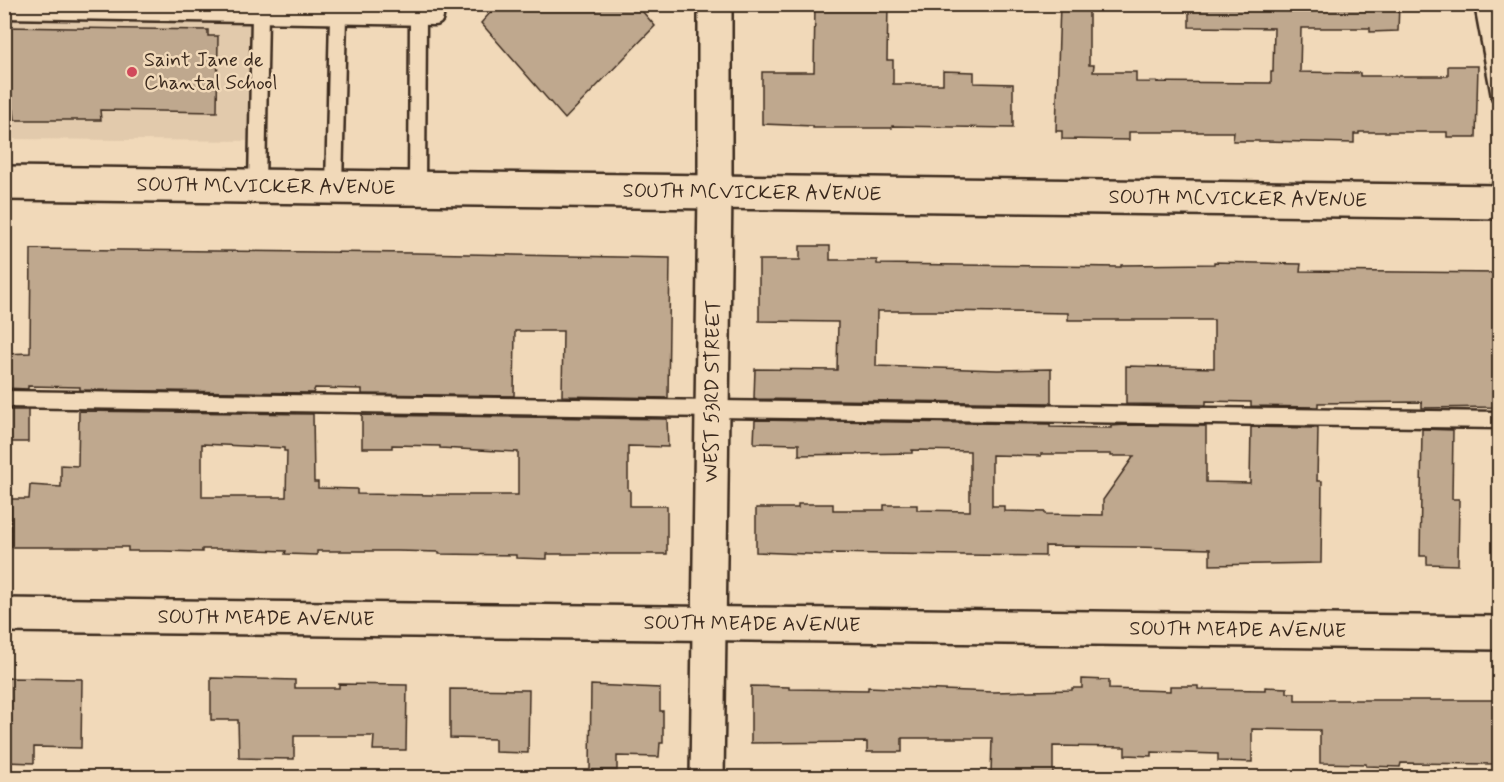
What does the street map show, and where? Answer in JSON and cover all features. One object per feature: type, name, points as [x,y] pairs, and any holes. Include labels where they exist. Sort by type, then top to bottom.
[{"type":"street","name":"WEST 53RD STREET","points":[[707,777],[715,192],[715,4]]},
{"type":"street","name":"SOUTH MCVICKER AVENUE","points":[[4,183],[1500,202]]},
{"type":"street","name":"SOUTH MEADE AVENUE","points":[[4,615],[1500,633]]},
{"type":"lane","points":[[4,10],[435,17],[436,4]]},
{"type":"lane","points":[[1483,4],[1500,96]]},
{"type":"lane","points":[[256,14],[257,186]]},
{"type":"lane","points":[[334,187],[338,16]]},
{"type":"lane","points":[[417,187],[418,17]]},
{"type":"lane","points":[[4,399],[1500,420]]},
{"type":"shaded area","name":"Saint Jane de Chantal School","points":[[5,5],[260,5],[260,141],[5,139]]},
{"type":"building","points":[[498,4],[636,4],[655,26],[565,119],[481,23]]},
{"type":"building","points":[[815,4],[888,4],[887,60],[893,60],[893,84],[943,84],[943,71],[974,72],[974,83],[1013,84],[1013,128],[892,126],[892,128],[813,128],[813,126],[762,124],[762,72],[814,72]]},
{"type":"building","points":[[1060,4],[1089,4],[1089,65],[1094,65],[1093,72],[1136,72],[1136,82],[1271,83],[1274,28],[1189,27],[1189,4],[1399,4],[1398,31],[1370,32],[1370,28],[1301,28],[1300,72],[1360,73],[1360,76],[1448,76],[1448,66],[1478,66],[1476,137],[1447,137],[1447,132],[1359,132],[1359,134],[1354,134],[1354,143],[1233,141],[1234,132],[1129,132],[1129,140],[1062,139],[1062,131],[1056,131]]},
{"type":"building","points":[[4,27],[208,30],[208,36],[218,36],[217,112],[100,110],[101,120],[15,120],[14,110],[4,110]]},
{"type":"building","points":[[800,246],[830,246],[830,260],[877,260],[877,264],[1121,267],[1121,265],[1214,264],[1214,262],[1301,264],[1300,271],[1500,273],[1498,407],[1422,408],[1422,402],[1318,403],[1318,407],[1251,406],[1251,402],[1206,401],[1206,405],[1126,404],[1126,366],[1214,368],[1214,320],[1068,320],[1068,313],[935,311],[877,311],[876,366],[998,370],[1051,369],[1051,403],[757,399],[754,398],[755,369],[837,370],[838,322],[759,321],[759,260],[800,260]]},
{"type":"building","points":[[31,249],[670,258],[668,398],[562,396],[563,331],[515,331],[514,396],[362,394],[362,389],[315,388],[313,393],[80,390],[80,387],[28,386],[28,389],[4,388],[4,354],[30,353]]},
{"type":"building","points":[[4,410],[28,410],[28,442],[4,442]]},
{"type":"building","points":[[79,411],[313,414],[314,482],[318,482],[318,488],[357,489],[357,494],[518,495],[518,452],[440,448],[440,446],[392,445],[392,448],[362,448],[362,415],[667,419],[668,447],[628,446],[628,490],[630,490],[630,506],[667,506],[667,554],[547,554],[547,559],[516,558],[516,555],[397,551],[317,551],[317,555],[285,554],[286,551],[226,549],[202,549],[202,552],[128,551],[128,547],[11,547],[11,499],[29,499],[30,485],[61,487],[61,465],[78,466]],"holes":[[[202,444],[284,448],[284,451],[287,451],[286,497],[202,497]]]},
{"type":"building","points":[[755,420],[1050,424],[1050,427],[1111,428],[1111,426],[1126,425],[1206,426],[1206,482],[1250,483],[1251,427],[1318,428],[1317,481],[1322,481],[1321,563],[1210,565],[1210,549],[1136,547],[1045,546],[1045,556],[832,553],[832,555],[756,552],[756,508],[798,508],[798,504],[833,504],[833,510],[884,510],[884,505],[917,505],[917,510],[970,511],[970,451],[912,450],[912,453],[799,455],[799,444],[754,443]],"holes":[[[1111,454],[1111,456],[1134,456],[1103,500],[1103,515],[1004,511],[1004,506],[992,506],[992,455]]]},
{"type":"building","points":[[1422,429],[1453,430],[1452,499],[1459,499],[1458,565],[1427,564],[1427,556],[1420,556]]},
{"type":"building","points":[[6,678],[82,679],[81,748],[34,747],[34,763],[5,762]]},
{"type":"building","points":[[211,678],[295,680],[295,688],[339,688],[339,684],[407,685],[406,750],[373,750],[374,736],[294,736],[294,759],[239,758],[238,720],[211,720]]},
{"type":"building","points":[[1082,679],[1109,680],[1109,689],[1170,691],[1170,686],[1198,686],[1198,689],[1287,688],[1287,693],[1295,693],[1295,700],[1500,700],[1500,752],[1494,752],[1494,764],[1401,763],[1400,767],[1320,763],[1320,730],[1252,729],[1252,762],[1218,761],[1218,754],[1151,752],[1151,756],[1125,755],[1125,747],[1053,746],[1053,775],[991,774],[992,738],[902,738],[902,752],[867,752],[867,742],[751,743],[751,686],[789,687],[789,689],[868,690],[868,687],[993,692],[1072,690],[1072,688],[1082,688]]},
{"type":"building","points":[[591,685],[660,688],[663,743],[660,743],[659,757],[617,756],[617,770],[590,770]]},
{"type":"building","points":[[450,689],[529,690],[528,753],[495,752],[495,739],[450,738]]},
{"type":"place","name":"Saint Jane de Chantal School","points":[[132,72]]}]
